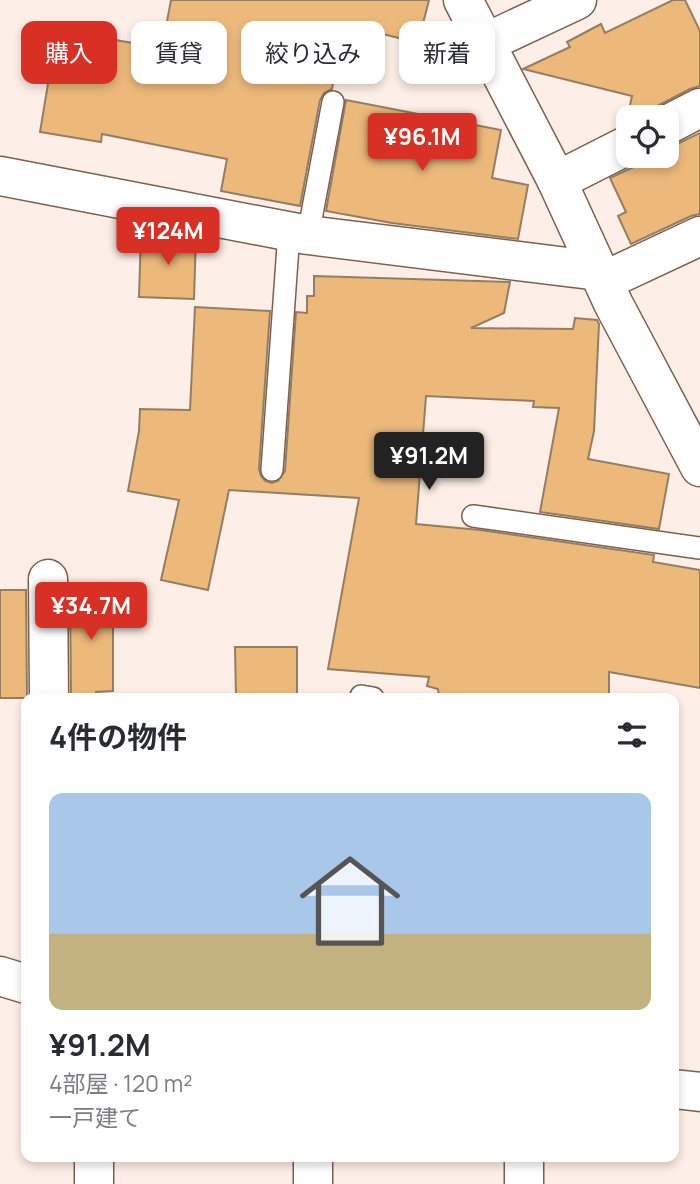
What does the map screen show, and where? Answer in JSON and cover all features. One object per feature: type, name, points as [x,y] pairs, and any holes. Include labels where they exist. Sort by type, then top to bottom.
[{"type":"street","points":[[463,0],[474,21]]},
{"type":"street","points":[[495,38],[577,0]]},
{"type":"street","points":[[495,62],[557,181],[613,303],[700,467]]},
{"type":"street","points":[[679,119],[700,108]]},
{"type":"street","points":[[557,181],[616,151]]},
{"type":"street","points":[[0,176],[299,233],[601,276],[700,236]]},
{"type":"street","points":[[48,579],[50,693]]},
{"type":"street","points":[[0,976],[21,982]]},
{"type":"street","points":[[679,1090],[700,1092]]},
{"type":"street","points":[[94,1162],[94,1184]]},
{"type":"street","points":[[313,1162],[313,1184]]},
{"type":"street","points":[[524,1162],[524,1184]]},
{"type":"lane","points":[[272,470],[299,233],[333,102]]},
{"type":"lane","points":[[472,516],[700,548]]},
{"type":"building","points":[[171,0],[429,0],[424,21],[399,21],[399,38],[385,35],[385,21],[241,21],[241,84],[333,84],[332,89],[324,93],[320,100],[300,206],[221,191],[227,159],[102,134],[101,142],[40,132],[48,84],[117,84],[117,40],[131,43],[131,84],[227,84],[227,21],[167,21]]},
{"type":"building","points":[[673,0],[685,0],[700,31],[700,86],[659,105],[630,105],[632,96],[523,69],[570,47],[567,42],[601,24],[605,33]]},
{"type":"building","points":[[346,100],[501,130],[492,178],[528,185],[518,239],[392,223],[326,211]]},
{"type":"building","points":[[700,133],[700,214],[631,244],[618,216],[626,212],[610,178],[632,168],[679,168],[679,143]]},
{"type":"building","points":[[141,234],[196,236],[194,299],[139,297]]},
{"type":"building","points":[[314,276],[510,282],[504,313],[471,328],[573,329],[575,318],[597,320],[599,324],[594,431],[588,459],[669,474],[659,529],[540,512],[559,408],[533,407],[534,401],[426,396],[416,524],[480,530],[654,555],[653,562],[700,570],[700,688],[609,672],[609,693],[438,693],[438,689],[427,686],[429,677],[328,669],[359,498],[229,490],[208,590],[161,580],[179,500],[128,491],[139,431],[140,409],[190,410],[195,307],[270,311],[259,469],[265,481],[278,481],[285,471],[296,312],[307,313],[307,296],[314,296]]},
{"type":"building","points":[[70,589],[113,589],[113,691],[71,693]]},
{"type":"building","points":[[0,590],[26,590],[27,693],[21,693],[21,698],[0,698]]},
{"type":"building","points":[[235,647],[297,647],[297,693],[236,693]]}]
